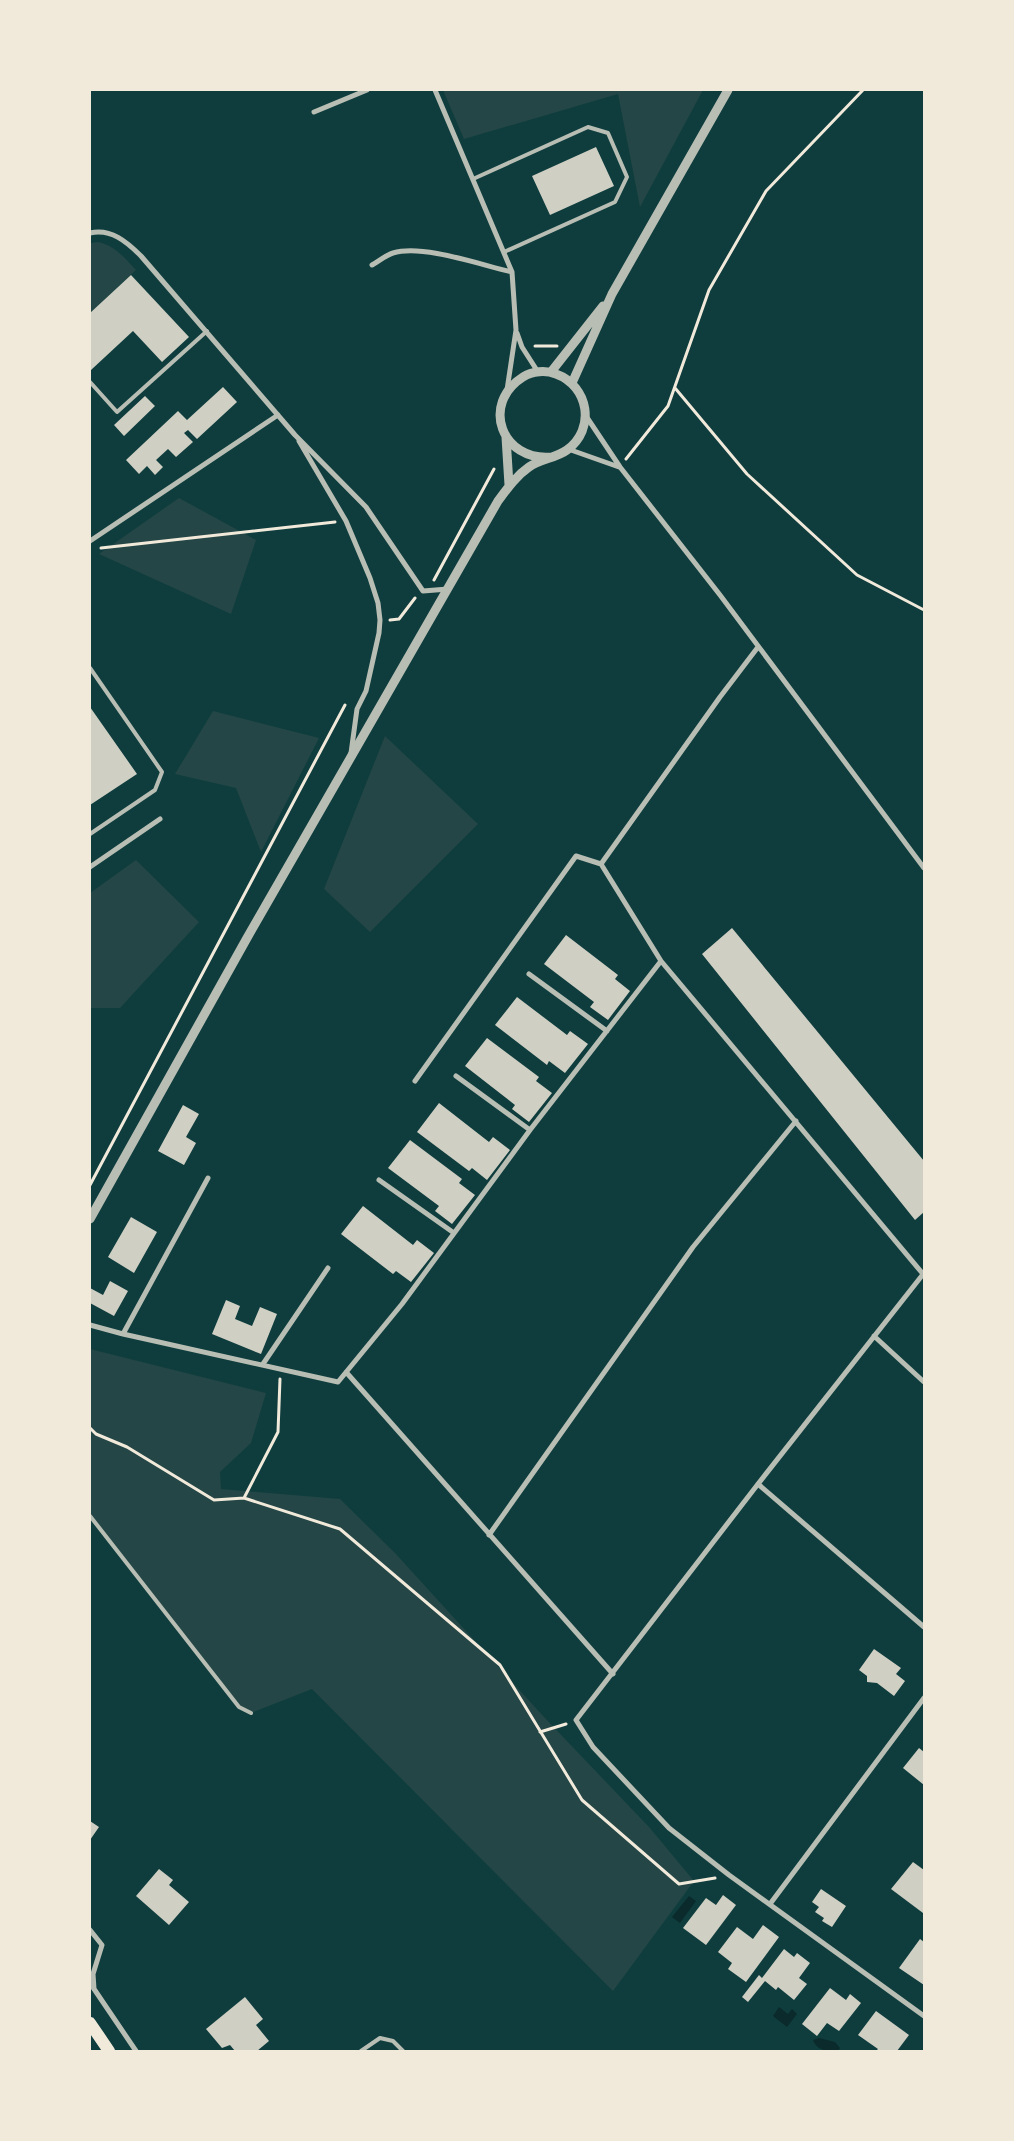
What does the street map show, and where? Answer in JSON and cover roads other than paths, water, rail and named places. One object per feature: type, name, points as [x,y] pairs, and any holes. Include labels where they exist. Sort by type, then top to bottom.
[{"type":"main road","points":[[90,2023],[109,2051]]},
{"type":"street","points":[[314,112],[367,90]]},
{"type":"street","points":[[435,90],[512,272],[516,330],[506,392],[500,414],[501,426],[506,437],[521,452],[531,456],[552,457]]},
{"type":"street","points":[[572,383],[612,294],[728,90]]},
{"type":"street","points":[[90,233],[111,234],[126,242],[207,331],[296,435],[366,507],[423,591],[448,589]]},
{"type":"street","points":[[372,265],[392,253],[415,250],[444,255],[512,272]]},
{"type":"street","points":[[551,372],[612,294]]},
{"type":"street","points":[[516,330],[522,347],[538,372]]},
{"type":"street","points":[[506,392],[515,382],[526,375],[538,372],[551,372],[572,383],[580,393],[586,416],[620,467],[758,646],[924,868]]},
{"type":"street","points":[[90,541],[278,415]]},
{"type":"street","points":[[90,1220],[247,938],[498,501],[509,485],[530,466],[568,449],[580,436],[586,416]]},
{"type":"street","points":[[296,435],[346,521],[370,578],[378,603],[380,620],[366,690],[357,709],[350,759]]},
{"type":"street","points":[[506,437],[509,485]]},
{"type":"street","points":[[568,449],[620,467]]},
{"type":"street","points":[[600,864],[758,646]]},
{"type":"street","points":[[90,867],[160,819]]},
{"type":"street","points":[[415,1081],[576,856],[600,864],[661,961],[924,1274],[758,1484],[576,1720],[593,1747],[669,1828],[729,1876],[924,2016]]},
{"type":"street","points":[[90,1325],[338,1382],[402,1304],[530,1130],[661,961]]},
{"type":"street","points":[[529,974],[607,1031]]},
{"type":"street","points":[[456,1076],[530,1130]]},
{"type":"street","points":[[489,1535],[693,1247],[796,1121]]},
{"type":"street","points":[[123,1334],[208,1178]]},
{"type":"street","points":[[379,1180],[454,1233]]},
{"type":"street","points":[[263,1364],[328,1268]]},
{"type":"street","points":[[874,1336],[924,1382]]},
{"type":"street","points":[[346,1372],[613,1674]]},
{"type":"street","points":[[758,1484],[924,1627]]},
{"type":"street","points":[[770,1904],[924,1698]]},
{"type":"street","points":[[90,1930],[102,1945],[93,1974],[94,1989]]},
{"type":"street","points":[[90,1964],[96,1962]]},
{"type":"street","points":[[90,1983],[136,2051]]},
{"type":"lane","points":[[473,178],[588,127],[608,133],[626,177],[615,202],[504,252]]},
{"type":"lane","points":[[90,382],[117,412],[207,331]]},
{"type":"lane","points":[[90,668],[162,772],[155,790],[90,834]]},
{"type":"lane","points":[[90,1516],[239,1708],[251,1713]]},
{"type":"lane","points":[[361,2051],[380,2038],[393,2041],[403,2051]]}]
